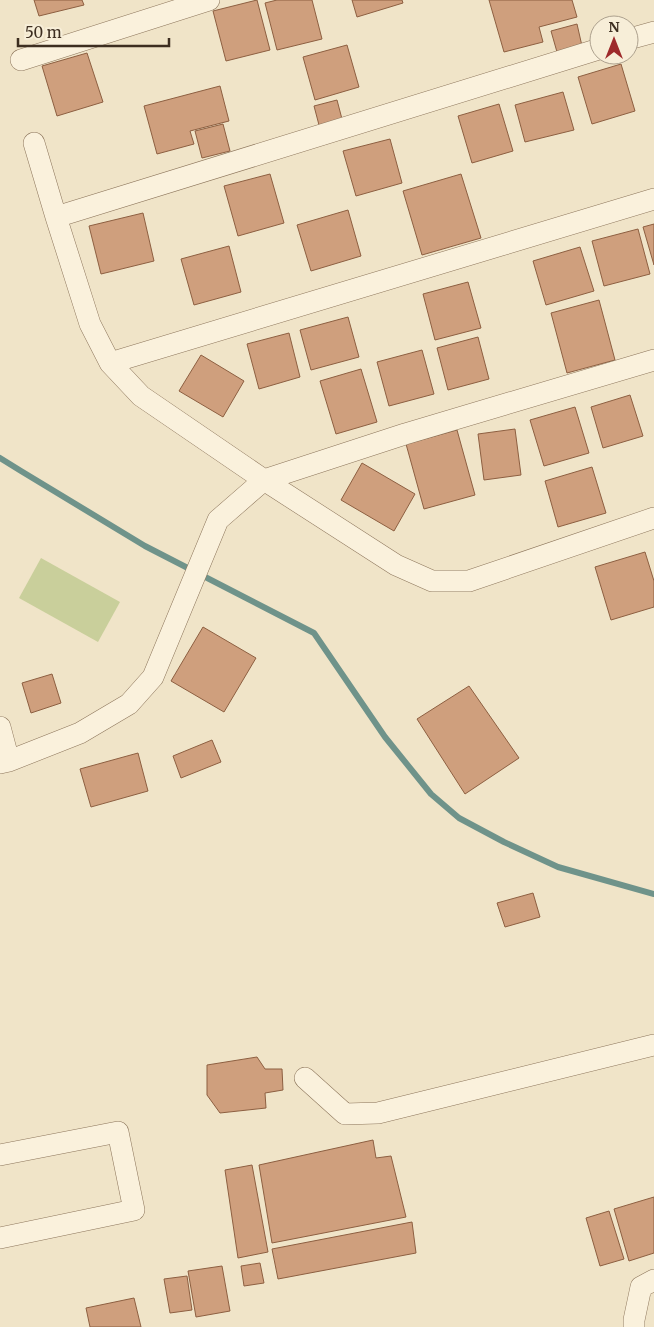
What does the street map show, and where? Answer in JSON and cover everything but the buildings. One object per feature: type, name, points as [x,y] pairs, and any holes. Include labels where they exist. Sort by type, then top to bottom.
[{"type":"street","points":[[21,60],[203,1]]},
{"type":"street","points":[[639,37],[654,32]]},
{"type":"street","points":[[56,218],[589,52]]},
{"type":"street","points":[[34,143],[90,324],[110,363],[141,396],[264,480],[396,565],[432,581],[469,581],[654,518]]},
{"type":"street","points":[[110,363],[654,199]]},
{"type":"street","points":[[0,727],[4,762],[80,733],[129,704],[153,677],[218,520],[264,480],[405,434],[654,360]]},
{"type":"street","points":[[305,1078],[345,1114],[378,1113],[654,1045]]},
{"type":"street","points":[[0,1155],[118,1132],[134,1210],[0,1238]]},
{"type":"street","points":[[634,1327],[641,1287],[654,1280]]},
{"type":"green space","points":[[41,558],[120,602],[98,642],[19,598]]},
{"type":"waterway","points":[[0,458],[145,546],[314,633],[385,737],[431,794],[459,818],[504,842],[558,867],[654,894]]}]
